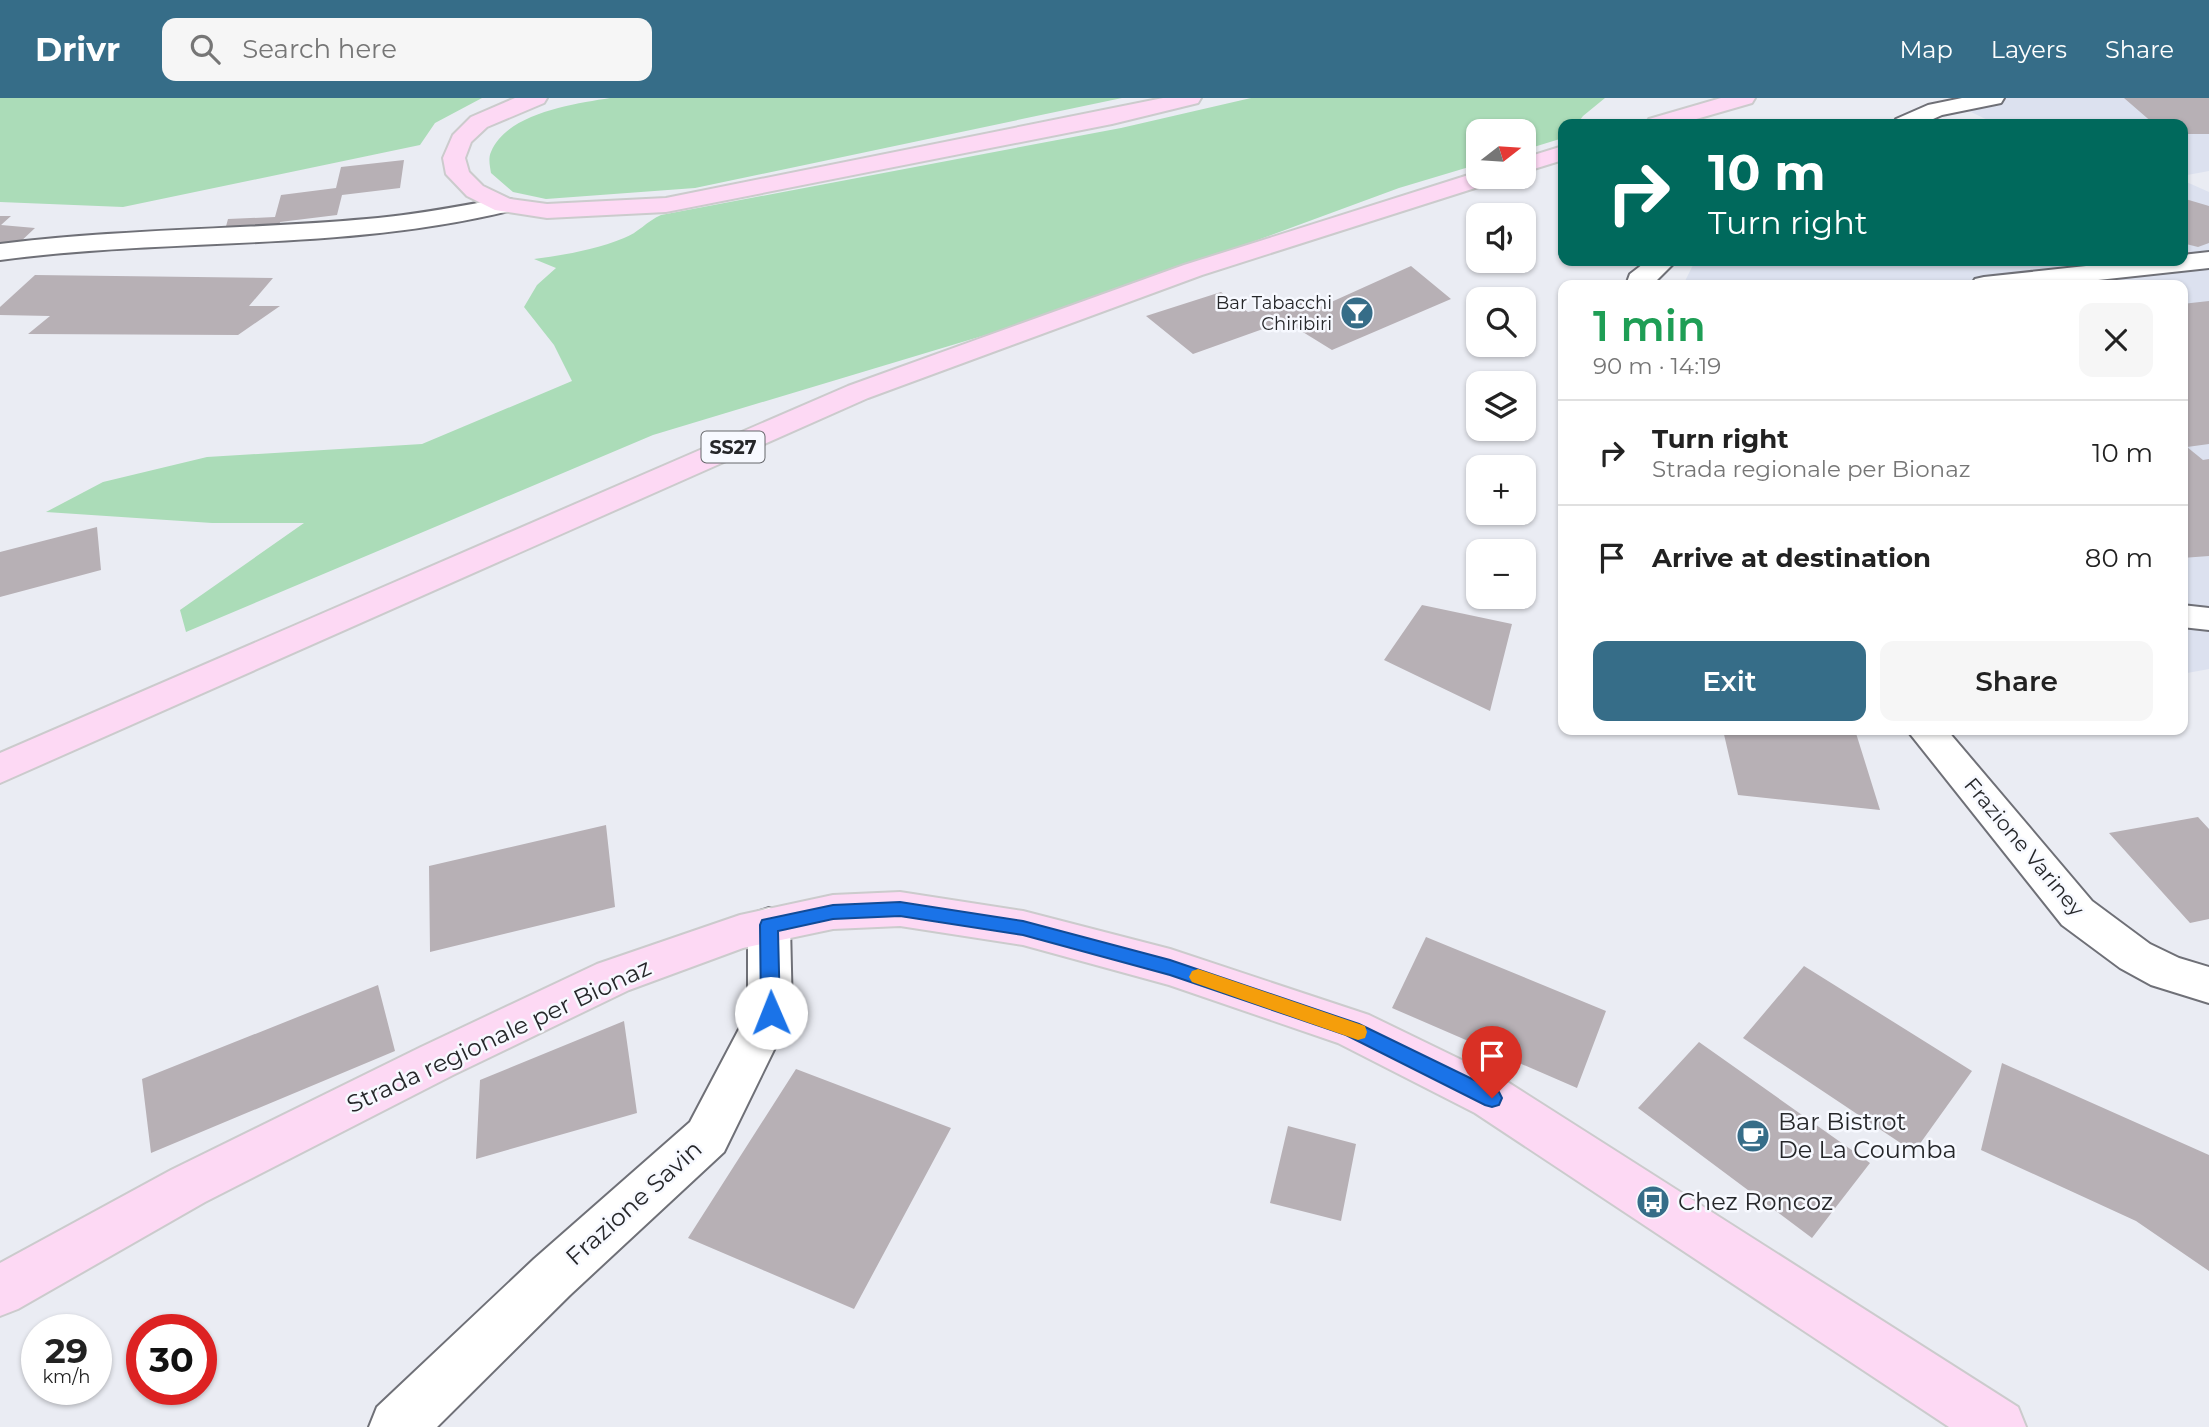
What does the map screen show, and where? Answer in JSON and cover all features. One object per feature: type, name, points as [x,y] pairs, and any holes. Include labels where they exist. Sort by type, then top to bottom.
[{"type":"main road","points":[[536,98],[479,122],[461,141],[454,158],[458,174],[475,191],[505,205],[547,211],[666,205],[1112,117],[1190,98]]},
{"type":"main road","points":[[1674,119],[1744,98]]},
{"type":"main road","points":[[1536,161],[1558,155]]},
{"type":"main road","name":"SS27","points":[[0,769],[858,392],[1193,270],[1466,183]]},
{"type":"main road","name":"Strada regionale per Bionaz","points":[[0,1291],[188,1186],[437,1061],[613,977],[740,932],[769,925],[833,912],[900,909],[1023,928],[1170,967],[1353,1030],[1492,1098],[1998,1427]]},
{"type":"street","points":[[1915,119],[1936,110],[1993,98]]},
{"type":"street","points":[[0,253],[63,242],[108,238],[356,230],[462,216],[505,205]]},
{"type":"street","points":[[2188,262],[2209,260]]},
{"type":"street","points":[[1639,280],[1657,266]]},
{"type":"street","points":[[2029,280],[2155,266]]},
{"type":"street","points":[[2188,617],[2209,619]]},
{"type":"street","name":"Frazione Variney","points":[[1930,735],[2077,913],[2135,956],[2167,972],[2209,985]]},
{"type":"street","name":"Frazione Savin","points":[[397,1427],[552,1277],[707,1137],[771,1013],[769,925]]},
{"type":"shaded area","points":[[1971,98],[2209,98],[2209,171],[2188,175],[2188,119],[1986,119],[1948,101]]},
{"type":"shaded area","points":[[2188,183],[2209,192],[2209,669],[2188,673],[2188,280],[1686,280],[1692,266],[2188,266]]},
{"type":"green space","points":[[0,98],[482,98],[435,123],[420,145],[123,207],[0,202]]},
{"type":"green space","points":[[610,98],[1122,98],[695,188],[546,199],[513,192],[491,173],[491,152],[499,139],[511,128],[526,119],[560,107]]},
{"type":"green space","points":[[1251,98],[1605,98],[1581,119],[1558,119],[1558,140],[1536,146],[1536,119],[1466,119],[1466,168],[1399,188],[1062,312],[653,435],[186,632],[180,610],[304,523],[212,523],[46,512],[103,482],[207,457],[422,444],[572,381],[554,345],[524,307],[537,285],[556,268],[534,259],[579,252],[613,242],[629,236],[661,215],[1121,128]]},
{"type":"building","points":[[2124,98],[2209,98],[2209,134],[2188,134],[2188,119],[2148,119]]},
{"type":"building","points":[[404,160],[400,188],[342,195],[337,215],[280,222],[279,229],[225,230],[228,219],[275,217],[281,195],[336,188],[341,167]]},
{"type":"building","points":[[2188,200],[2209,206],[2209,243],[2198,247],[2188,244]]},
{"type":"building","points":[[0,216],[11,216],[1,225],[35,228],[17,245],[0,247]]},
{"type":"building","points":[[1411,266],[1451,299],[1332,350],[1285,321],[1193,354],[1146,316],[1221,292],[1248,312],[1305,301],[1318,308]]},
{"type":"building","points":[[35,275],[273,278],[249,306],[280,306],[238,335],[28,334],[50,316],[0,315],[0,307]]},
{"type":"building","points":[[2209,301],[2209,444],[2188,447],[2188,303]]},
{"type":"building","points":[[2188,448],[2203,460],[2209,459],[2209,556],[2188,558]]},
{"type":"building","points":[[97,527],[101,570],[0,597],[0,552]]},
{"type":"building","points":[[1422,605],[1512,624],[1490,711],[1384,660]]},
{"type":"building","points":[[1724,735],[1857,735],[1880,810],[1738,795]]},
{"type":"building","points":[[2198,817],[2209,829],[2209,919],[2190,923],[2109,833]]},
{"type":"building","points":[[606,825],[615,907],[430,952],[429,866]]},
{"type":"building","points":[[1426,937],[1606,1011],[1577,1088],[1392,1008]]},
{"type":"building","points":[[1804,966],[1972,1071],[1914,1152],[1743,1038]]},
{"type":"building","points":[[378,985],[395,1051],[151,1153],[142,1079]]},
{"type":"building","points":[[624,1021],[637,1113],[476,1159],[480,1080]]},
{"type":"building","name":"Bar Bistrot De La Coumba","points":[[1699,1042],[1870,1163],[1812,1238],[1638,1108]]},
{"type":"building","points":[[2002,1063],[2209,1155],[2209,1271],[2136,1221],[1981,1150]]},
{"type":"building","points":[[796,1069],[951,1128],[854,1309],[688,1238]]},
{"type":"building","points":[[1288,1126],[1356,1144],[1341,1221],[1270,1203]]},
{"type":"slow traffic","points":[[1198,977],[1358,1032]]},
{"type":"place","name":"Bar Tabacchi Chiribiri","points":[[1357,313]]},
{"type":"place","name":"Bar Bistrot De La Coumba","points":[[1753,1136]]},
{"type":"place","name":"Chez Roncoz","points":[[1653,1202]]},
{"type":"route","points":[[771,1013],[769,925],[833,912],[900,909],[1023,928],[1170,967],[1353,1030],[1492,1098]]}]
